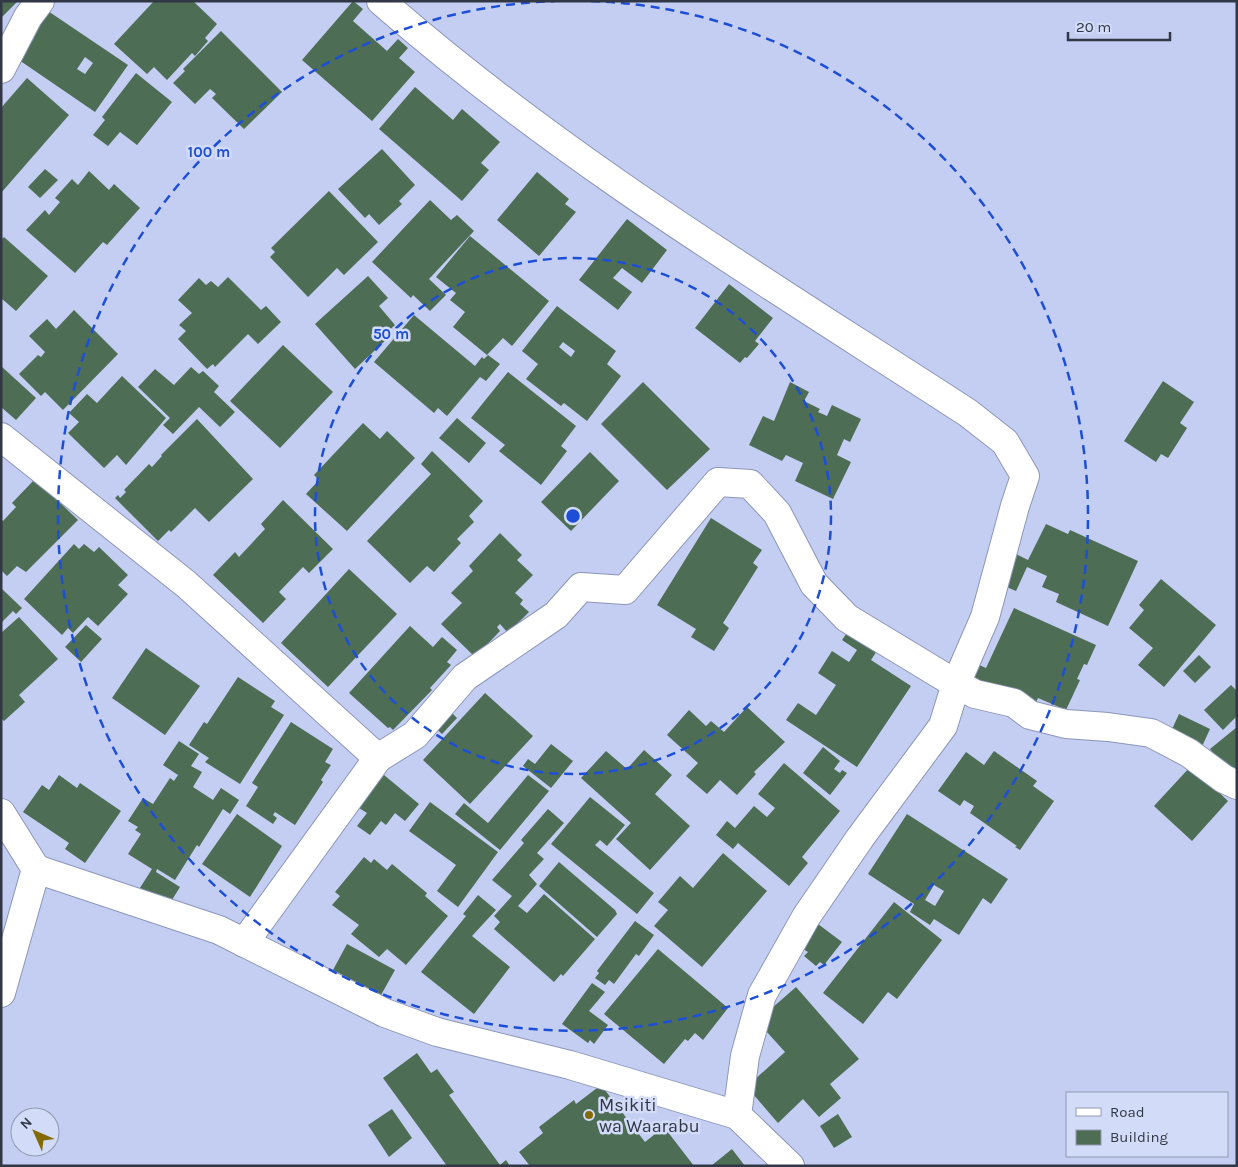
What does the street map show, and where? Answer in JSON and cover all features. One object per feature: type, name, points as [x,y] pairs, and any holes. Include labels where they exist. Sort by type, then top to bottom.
[{"type":"street","points":[[1,69],[28,17],[40,1]]},
{"type":"street","points":[[381,1],[520,115],[703,240],[968,413],[1005,442],[1025,476],[1014,506],[986,616],[956,684],[944,726],[866,830],[806,917],[762,995],[745,1056],[737,1115]]},
{"type":"street","points":[[1,437],[186,584],[378,758]]},
{"type":"street","points":[[244,943],[378,758],[415,735],[465,677],[556,615],[581,587],[625,590],[718,482],[750,484],[778,513],[814,584],[847,618],[956,684],[974,694],[1014,703],[1030,714],[1066,724],[1151,733],[1189,753],[1224,779],[1237,785]]},
{"type":"street","points":[[1,813],[36,868],[219,930],[385,1013],[437,1032],[570,1065],[737,1115],[790,1166]]},
{"type":"street","points":[[1,993],[36,868]]},
{"type":"building","points":[[1,1],[18,1],[1,18]]},
{"type":"building","points":[[154,1],[193,1],[217,24],[205,38],[208,41],[195,56],[192,53],[167,80],[154,67],[147,74],[114,44]]},
{"type":"building","points":[[353,1],[363,9],[353,21],[387,51],[398,39],[408,48],[399,58],[415,72],[372,121],[302,60]]},
{"type":"building","points":[[45,9],[128,65],[95,112],[19,60],[34,38],[28,34]],"holes":[[[85,57],[93,63],[85,74],[77,69]]]},
{"type":"building","points":[[221,31],[282,92],[244,129],[212,98],[216,94],[210,89],[195,104],[173,83],[185,71],[183,69]]},
{"type":"building","points":[[136,73],[172,102],[137,145],[120,132],[108,146],[93,135],[105,120],[102,117]]},
{"type":"building","points":[[27,78],[69,115],[1,193],[1,108]]},
{"type":"building","points":[[415,87],[453,120],[462,109],[500,142],[481,163],[489,170],[462,201],[379,129]]},
{"type":"building","points":[[382,149],[415,185],[399,201],[402,204],[379,225],[369,214],[365,218],[338,189]]},
{"type":"building","points":[[45,169],[58,180],[40,198],[28,187]]},
{"type":"building","points":[[89,171],[109,190],[114,184],[140,208],[107,245],[103,242],[75,273],[26,230],[45,210],[49,215],[60,202],[55,198],[72,179],[78,185]]},
{"type":"building","points":[[537,172],[569,199],[565,204],[576,212],[539,256],[497,220]]},
{"type":"building","points":[[329,191],[378,242],[344,275],[337,268],[308,297],[270,257],[275,252],[271,248]]},
{"type":"building","points":[[430,200],[451,220],[457,215],[474,231],[429,279],[446,295],[430,311],[413,295],[411,298],[372,262]]},
{"type":"building","points":[[627,219],[667,250],[642,283],[622,268],[613,278],[632,292],[618,310],[579,280]]},
{"type":"building","points":[[470,236],[549,301],[512,346],[503,338],[487,355],[453,327],[465,312],[450,300],[456,293],[436,277]]},
{"type":"building","points":[[4,237],[48,276],[16,311],[1,298],[1,240]]},
{"type":"building","points":[[368,276],[388,298],[379,306],[395,325],[384,335],[387,339],[355,369],[315,324]]},
{"type":"building","points":[[228,277],[261,310],[266,306],[281,322],[258,344],[248,334],[215,367],[213,364],[207,369],[178,339],[186,331],[179,325],[192,313],[178,300],[199,278],[206,285],[211,281],[218,287]]},
{"type":"building","points":[[729,284],[773,318],[755,341],[759,344],[740,363],[695,328]]},
{"type":"building","points":[[557,306],[616,351],[607,364],[621,376],[587,421],[564,403],[561,406],[526,379],[538,364],[522,351]],"holes":[[[563,342],[575,351],[571,357],[559,347]]]},
{"type":"building","points":[[74,310],[118,354],[63,410],[45,392],[41,396],[19,374],[38,355],[41,357],[45,352],[29,336],[47,319],[56,329]]},
{"type":"building","points":[[414,315],[475,366],[482,357],[484,359],[488,355],[500,364],[486,381],[480,377],[447,416],[438,408],[434,413],[374,362]]},
{"type":"building","points":[[283,345],[333,392],[280,448],[230,401]]},
{"type":"building","points":[[1,366],[36,398],[16,420],[1,407]]},
{"type":"building","points":[[191,367],[199,374],[203,371],[219,386],[214,392],[235,412],[220,427],[199,407],[173,434],[163,425],[170,418],[138,387],[155,369],[174,385]]},
{"type":"building","points":[[508,372],[576,426],[561,446],[567,451],[541,485],[499,451],[505,445],[471,418]]},
{"type":"building","points":[[122,376],[166,418],[126,465],[117,455],[104,468],[68,433],[79,422],[69,413],[87,394],[97,403]]},
{"type":"building","points":[[1163,381],[1194,402],[1180,423],[1187,428],[1168,458],[1161,454],[1156,462],[1124,441]]},
{"type":"building","points":[[643,382],[710,449],[667,490],[601,424]]},
{"type":"building","points":[[790,382],[809,392],[804,401],[820,409],[818,412],[827,416],[832,405],[861,419],[850,442],[844,439],[837,455],[851,462],[833,499],[795,481],[803,463],[786,455],[782,461],[749,445],[763,416],[774,421]]},
{"type":"building","points":[[457,418],[486,443],[469,463],[439,438]]},
{"type":"building","points":[[197,419],[253,479],[209,522],[195,508],[171,532],[169,530],[158,541],[115,498],[118,495],[120,498],[126,492],[124,490],[149,464],[152,467],[161,455]]},
{"type":"building","points":[[363,423],[380,439],[387,431],[415,458],[347,531],[306,494],[319,480],[314,475]]},
{"type":"building","points":[[432,451],[483,501],[469,516],[474,522],[457,539],[461,543],[434,572],[427,566],[410,583],[367,541],[431,474],[421,464]]},
{"type":"building","points":[[590,452],[619,481],[571,531],[541,502]]},
{"type":"building","points":[[35,479],[78,520],[26,572],[17,566],[7,576],[1,570],[1,519],[3,521],[16,507],[12,503]]},
{"type":"building","points":[[283,500],[333,549],[309,573],[303,567],[279,592],[286,599],[263,623],[213,575],[235,552],[239,557],[265,529],[261,524]]},
{"type":"building","points":[[711,518],[762,550],[753,563],[758,567],[723,623],[729,628],[714,651],[691,637],[696,629],[657,605]]},
{"type":"building","points":[[1046,524],[1068,534],[1070,530],[1138,561],[1108,626],[1056,602],[1059,594],[1042,587],[1047,576],[1027,567],[1016,591],[1002,585],[1016,554],[1028,560]]},
{"type":"building","points":[[500,533],[522,555],[517,560],[533,575],[515,593],[523,600],[520,604],[529,612],[508,633],[500,624],[497,627],[500,631],[475,657],[441,624],[462,603],[451,593],[473,571],[469,566]]},
{"type":"building","points":[[74,544],[79,549],[84,544],[94,552],[99,547],[128,575],[118,585],[128,594],[98,626],[88,617],[73,633],[68,628],[62,635],[24,599]]},
{"type":"building","points":[[349,569],[397,614],[328,687],[281,643]]},
{"type":"building","points":[[1161,579],[1216,625],[1164,687],[1138,665],[1153,648],[1129,628],[1144,610],[1139,605]]},
{"type":"building","points":[[1,588],[22,608],[16,614],[13,611],[1,623]]},
{"type":"building","points":[[1014,608],[1096,645],[1087,665],[1084,664],[1077,679],[1080,680],[1066,710],[1038,698],[1033,709],[960,679],[968,660],[986,668]]},
{"type":"building","points":[[19,617],[58,659],[19,695],[25,702],[4,721],[1,718],[1,633]]},
{"type":"building","points":[[853,624],[882,643],[871,660],[911,686],[857,767],[786,720],[798,703],[816,715],[836,685],[818,673],[832,651],[849,662],[857,650],[842,640]]},
{"type":"building","points":[[86,625],[102,639],[81,662],[65,647]]},
{"type":"building","points":[[410,626],[433,647],[442,637],[457,650],[447,662],[451,665],[430,688],[432,690],[393,730],[390,727],[388,728],[349,693]]},
{"type":"building","points":[[146,648],[200,686],[165,735],[112,698]]},
{"type":"building","points":[[1199,655],[1211,667],[1195,683],[1183,671]]},
{"type":"building","points":[[238,677],[275,701],[271,707],[284,715],[240,784],[205,762],[209,758],[189,745],[204,722],[207,724]]},
{"type":"building","points":[[1231,685],[1237,691],[1237,716],[1223,730],[1204,710]]},
{"type":"building","points":[[485,693],[533,736],[470,804],[423,760]]},
{"type":"building","points":[[444,705],[457,718],[442,734],[429,722]]},
{"type":"building","points":[[747,707],[785,742],[754,772],[756,774],[737,795],[720,780],[707,794],[686,776],[698,763],[667,735],[689,710],[706,726],[711,721],[724,732]]},
{"type":"building","points":[[1179,714],[1210,729],[1199,753],[1168,738]]},
{"type":"building","points":[[291,722],[333,749],[325,762],[331,765],[321,780],[323,782],[295,825],[275,812],[273,815],[277,818],[273,824],[246,806],[258,787],[252,783]]},
{"type":"building","points":[[1237,727],[1237,776],[1233,778],[1210,749]]},
{"type":"building","points":[[179,741],[199,754],[191,766],[202,772],[193,787],[213,800],[221,788],[239,800],[230,814],[223,809],[175,880],[157,869],[156,872],[180,887],[167,908],[138,891],[152,869],[128,854],[141,834],[135,830],[138,827],[128,821],[143,798],[153,804],[170,778],[174,781],[178,775],[163,765]]},
{"type":"building","points":[[551,744],[573,761],[551,788],[523,766],[528,759],[535,764]]},
{"type":"building","points":[[823,747],[840,761],[834,769],[840,773],[842,770],[847,773],[830,795],[803,773]]},
{"type":"building","points":[[644,750],[672,775],[655,794],[690,826],[650,870],[616,839],[631,823],[581,778],[606,751],[627,769]]},
{"type":"building","points":[[994,751],[1037,781],[1033,786],[1054,801],[1020,850],[970,813],[974,806],[964,800],[960,806],[938,791],[966,752],[984,765]]},
{"type":"building","points":[[784,763],[840,811],[802,857],[808,863],[789,886],[738,843],[733,849],[716,835],[727,821],[735,828],[754,806],[767,817],[775,808],[758,794]]},
{"type":"building","points":[[1191,766],[1228,801],[1192,841],[1154,806]]},
{"type":"building","points":[[59,775],[77,788],[80,783],[121,811],[85,863],[65,849],[69,843],[23,812],[42,785],[49,790]]},
{"type":"building","points":[[384,775],[419,804],[405,821],[395,813],[386,825],[381,821],[370,835],[357,826],[367,813],[359,808]]},
{"type":"building","points":[[528,775],[549,791],[500,850],[455,814],[464,803],[488,823]]},
{"type":"building","points":[[590,797],[625,825],[607,846],[600,840],[595,845],[654,893],[637,914],[551,844]]},
{"type":"building","points":[[430,802],[498,852],[458,907],[437,891],[456,865],[409,831]]},
{"type":"building","points":[[548,809],[564,823],[537,853],[544,859],[529,875],[537,884],[518,906],[527,913],[544,894],[595,939],[563,976],[561,974],[554,982],[494,929],[500,922],[494,916],[512,896],[492,880],[524,843],[521,840]]},
{"type":"building","points":[[237,814],[282,846],[250,897],[202,864]]},
{"type":"building","points":[[907,814],[1008,879],[991,904],[983,898],[959,935],[934,919],[930,925],[910,912],[914,904],[868,874]],"holes":[[[934,885],[944,891],[935,906],[925,900]]]},
{"type":"building","points":[[723,853],[767,891],[702,967],[654,926],[668,910],[658,902],[680,876],[693,888]]},
{"type":"building","points":[[364,857],[371,863],[374,859],[387,870],[392,864],[427,893],[425,896],[448,916],[406,965],[387,949],[379,957],[351,934],[359,925],[332,905],[340,896],[335,892]]},
{"type":"building","points":[[559,862],[615,910],[617,914],[597,937],[539,886]]},
{"type":"building","points":[[478,895],[496,910],[472,936],[510,967],[474,1014],[421,972],[466,916],[463,914]]},
{"type":"building","points":[[894,902],[942,940],[897,999],[888,992],[863,1024],[823,993]]},
{"type":"building","points":[[635,921],[654,935],[639,956],[636,954],[614,984],[609,980],[605,985],[595,978],[599,973],[597,971]]},
{"type":"building","points":[[818,924],[842,942],[824,965],[820,962],[816,966],[804,956],[808,952],[800,947]]},
{"type":"building","points":[[347,944],[395,970],[381,995],[333,970]]},
{"type":"building","points":[[658,949],[728,1008],[703,1040],[695,1033],[688,1041],[685,1039],[664,1064],[604,1014]]},
{"type":"building","points":[[592,983],[605,992],[589,1011],[608,1025],[594,1044],[590,1040],[588,1043],[562,1024]]},
{"type":"building","points":[[796,987],[859,1059],[830,1084],[841,1098],[819,1117],[803,1099],[778,1123],[753,1094],[752,1082],[785,1052],[757,1021]]},
{"type":"building","points":[[417,1053],[431,1073],[437,1069],[454,1092],[449,1095],[500,1165],[506,1160],[510,1166],[447,1166],[383,1078]]},
{"type":"building","name":"Msikiti wa Waarabu","points":[[601,1085],[645,1142],[664,1127],[694,1166],[530,1166],[519,1152],[543,1133],[539,1127],[574,1100],[576,1104]]},
{"type":"building","points":[[392,1109],[412,1138],[389,1157],[368,1125]]},
{"type":"building","points":[[838,1114],[852,1137],[834,1148],[820,1126]]},
{"type":"building","name":"Msikiti wa Waarabu","points":[[732,1149],[745,1166],[711,1166]]},
{"type":"place","name":"Msikiti wa Waarabu","points":[[589,1115]]}]
